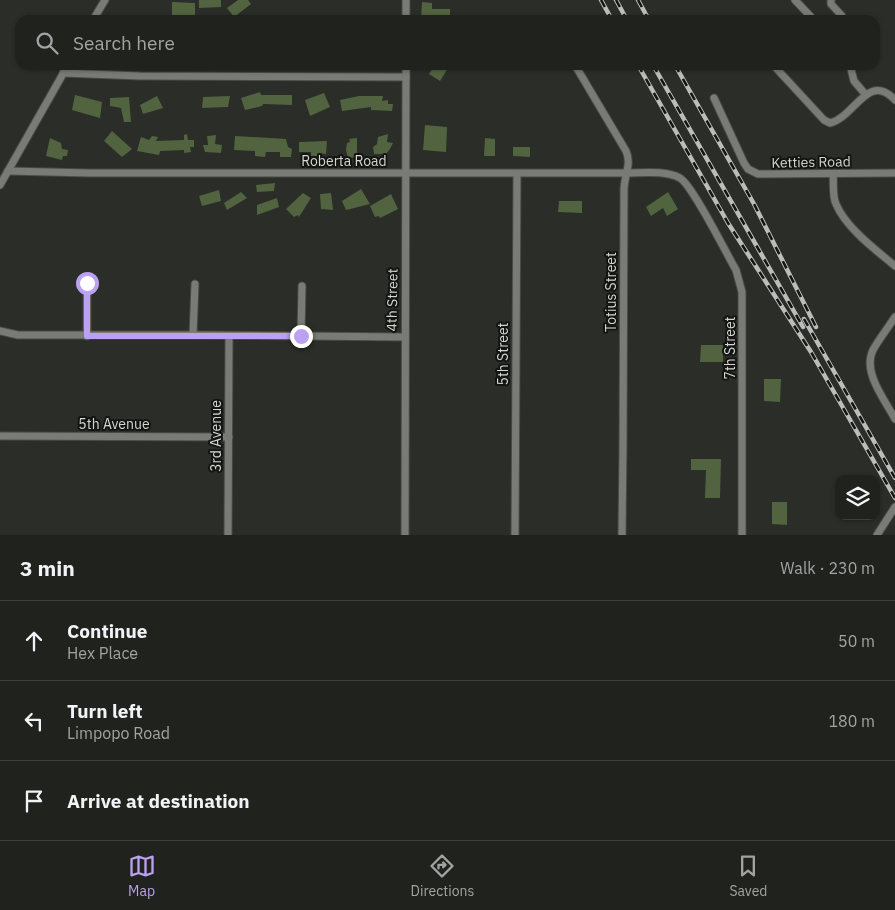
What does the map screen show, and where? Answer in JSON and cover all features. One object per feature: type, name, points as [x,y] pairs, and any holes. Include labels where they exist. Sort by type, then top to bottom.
[{"type":"street","points":[[97,15],[105,0]]},
{"type":"street","points":[[406,0],[406,15]]},
{"type":"street","points":[[796,0],[810,15]]},
{"type":"street","points":[[831,0],[831,4],[841,15]]},
{"type":"street","points":[[0,185],[65,70]]},
{"type":"street","name":"4th Street","points":[[405,535],[406,70]]},
{"type":"street","name":"Totius Street","points":[[578,70],[628,156],[629,161],[624,190],[622,535]]},
{"type":"street","points":[[778,70],[824,120],[830,123],[842,117],[866,95],[875,90],[882,90],[895,100]]},
{"type":"street","points":[[851,70],[854,81],[866,95]]},
{"type":"street","points":[[63,73],[140,76],[406,77]]},
{"type":"street","name":"Ketties Road","points":[[714,98],[744,163],[751,170],[763,175],[895,173]]},
{"type":"street","name":"Roberta Road","points":[[8,171],[406,174],[626,173],[662,174],[679,178]]},
{"type":"street","name":"5th Street","points":[[515,535],[517,174]]},
{"type":"street","points":[[833,174],[836,203],[844,217],[873,247],[895,266]]},
{"type":"street","name":"7th Street","points":[[679,178],[690,189],[741,282],[742,535]]},
{"type":"street","points":[[87,283],[87,336]]},
{"type":"street","points":[[194,335],[195,284]]},
{"type":"street","points":[[301,336],[302,286]]},
{"type":"street","points":[[895,317],[873,351],[869,365],[871,374],[895,419]]},
{"type":"street","points":[[0,331],[18,335],[405,337]]},
{"type":"street","name":"3rd Avenue","points":[[228,535],[229,336]]},
{"type":"street","name":"5th Avenue","points":[[0,436],[228,437]]},
{"type":"street","points":[[877,535],[895,507]]},
{"type":"building","points":[[199,0],[221,0],[221,7],[199,8]]},
{"type":"building","points":[[238,0],[248,0],[251,4],[237,15],[232,15],[227,8]]},
{"type":"building","points":[[172,2],[195,3],[195,15],[172,15]]},
{"type":"building","points":[[422,2],[432,3],[432,9],[450,9],[450,15],[421,15]]},
{"type":"building","points":[[432,70],[447,70],[440,81],[429,74]]},
{"type":"building","points":[[260,92],[261,95],[292,95],[292,105],[263,104],[262,106],[245,110],[241,98]]},
{"type":"building","points":[[324,93],[330,107],[310,116],[305,100]]},
{"type":"building","points":[[75,95],[102,102],[100,118],[72,110]]},
{"type":"building","points":[[157,96],[163,108],[143,114],[140,105]]},
{"type":"building","points":[[230,96],[228,107],[202,108],[203,97]]},
{"type":"building","points":[[359,96],[383,96],[382,101],[388,100],[388,104],[393,104],[392,111],[371,110],[371,107],[342,111],[340,100]]},
{"type":"building","points":[[129,97],[131,122],[124,122],[121,108],[110,106],[110,98]]},
{"type":"building","points":[[425,125],[447,127],[446,152],[423,150]]},
{"type":"building","points":[[112,131],[132,149],[122,157],[104,141]]},
{"type":"building","points":[[187,134],[188,140],[194,140],[194,147],[190,147],[191,152],[184,153],[184,150],[160,151],[159,155],[137,151],[141,137],[149,140],[152,136],[158,137],[156,141],[184,140],[184,135]]},
{"type":"building","points":[[388,134],[387,142],[393,143],[390,149],[386,154],[374,154],[373,147],[377,144],[378,137]]},
{"type":"building","points":[[216,135],[215,144],[222,145],[221,153],[205,152],[203,145],[208,145],[207,136]]},
{"type":"building","points":[[235,136],[286,139],[288,147],[292,149],[291,157],[280,157],[280,152],[266,152],[265,157],[255,156],[255,151],[234,150]]},
{"type":"building","points":[[50,138],[61,143],[62,149],[68,150],[67,156],[63,156],[62,160],[46,156]]},
{"type":"building","points":[[357,138],[357,157],[348,158],[347,143],[350,142],[349,139]]},
{"type":"building","points":[[485,138],[495,139],[495,156],[484,156]]},
{"type":"building","points":[[327,141],[326,154],[318,153],[319,156],[311,156],[311,152],[299,152],[299,142]]},
{"type":"building","points":[[513,147],[530,147],[530,157],[513,156]]},
{"type":"building","points":[[275,183],[274,191],[257,192],[256,185]]},
{"type":"building","points":[[361,189],[370,204],[346,210],[342,201]]},
{"type":"building","points":[[219,190],[221,201],[202,206],[199,196]]},
{"type":"building","points":[[241,192],[247,198],[227,210],[224,203]]},
{"type":"building","points":[[668,192],[678,209],[667,216],[663,208],[651,216],[646,207]]},
{"type":"building","points":[[303,193],[311,198],[299,217],[298,215],[294,217],[286,209]]},
{"type":"building","points":[[331,193],[333,210],[321,209],[320,194]]},
{"type":"building","points":[[391,194],[398,209],[380,218],[379,216],[375,217],[370,206]]},
{"type":"building","points":[[277,198],[279,207],[257,215],[257,205]]},
{"type":"building","points":[[559,201],[582,201],[582,213],[558,212]]},
{"type":"building","points":[[701,345],[723,345],[723,362],[700,362]]},
{"type":"building","points":[[764,379],[781,379],[780,402],[764,401]]},
{"type":"building","points":[[691,459],[721,459],[720,498],[705,498],[706,470],[691,470]]},
{"type":"building","points":[[772,502],[787,502],[787,525],[772,524]]},
{"type":"railway","points":[[601,0],[609,15]]},
{"type":"railway","points":[[616,0],[624,15]]},
{"type":"railway","points":[[638,0],[646,15]]},
{"type":"railway","points":[[641,70],[728,223],[811,352],[895,498]]},
{"type":"railway","points":[[656,70],[803,327]]},
{"type":"railway","points":[[678,70],[754,204],[816,327]]},
{"type":"railway","points":[[804,319],[895,478]]},
{"type":"route","points":[[87,283],[87,336],[301,336]]}]
